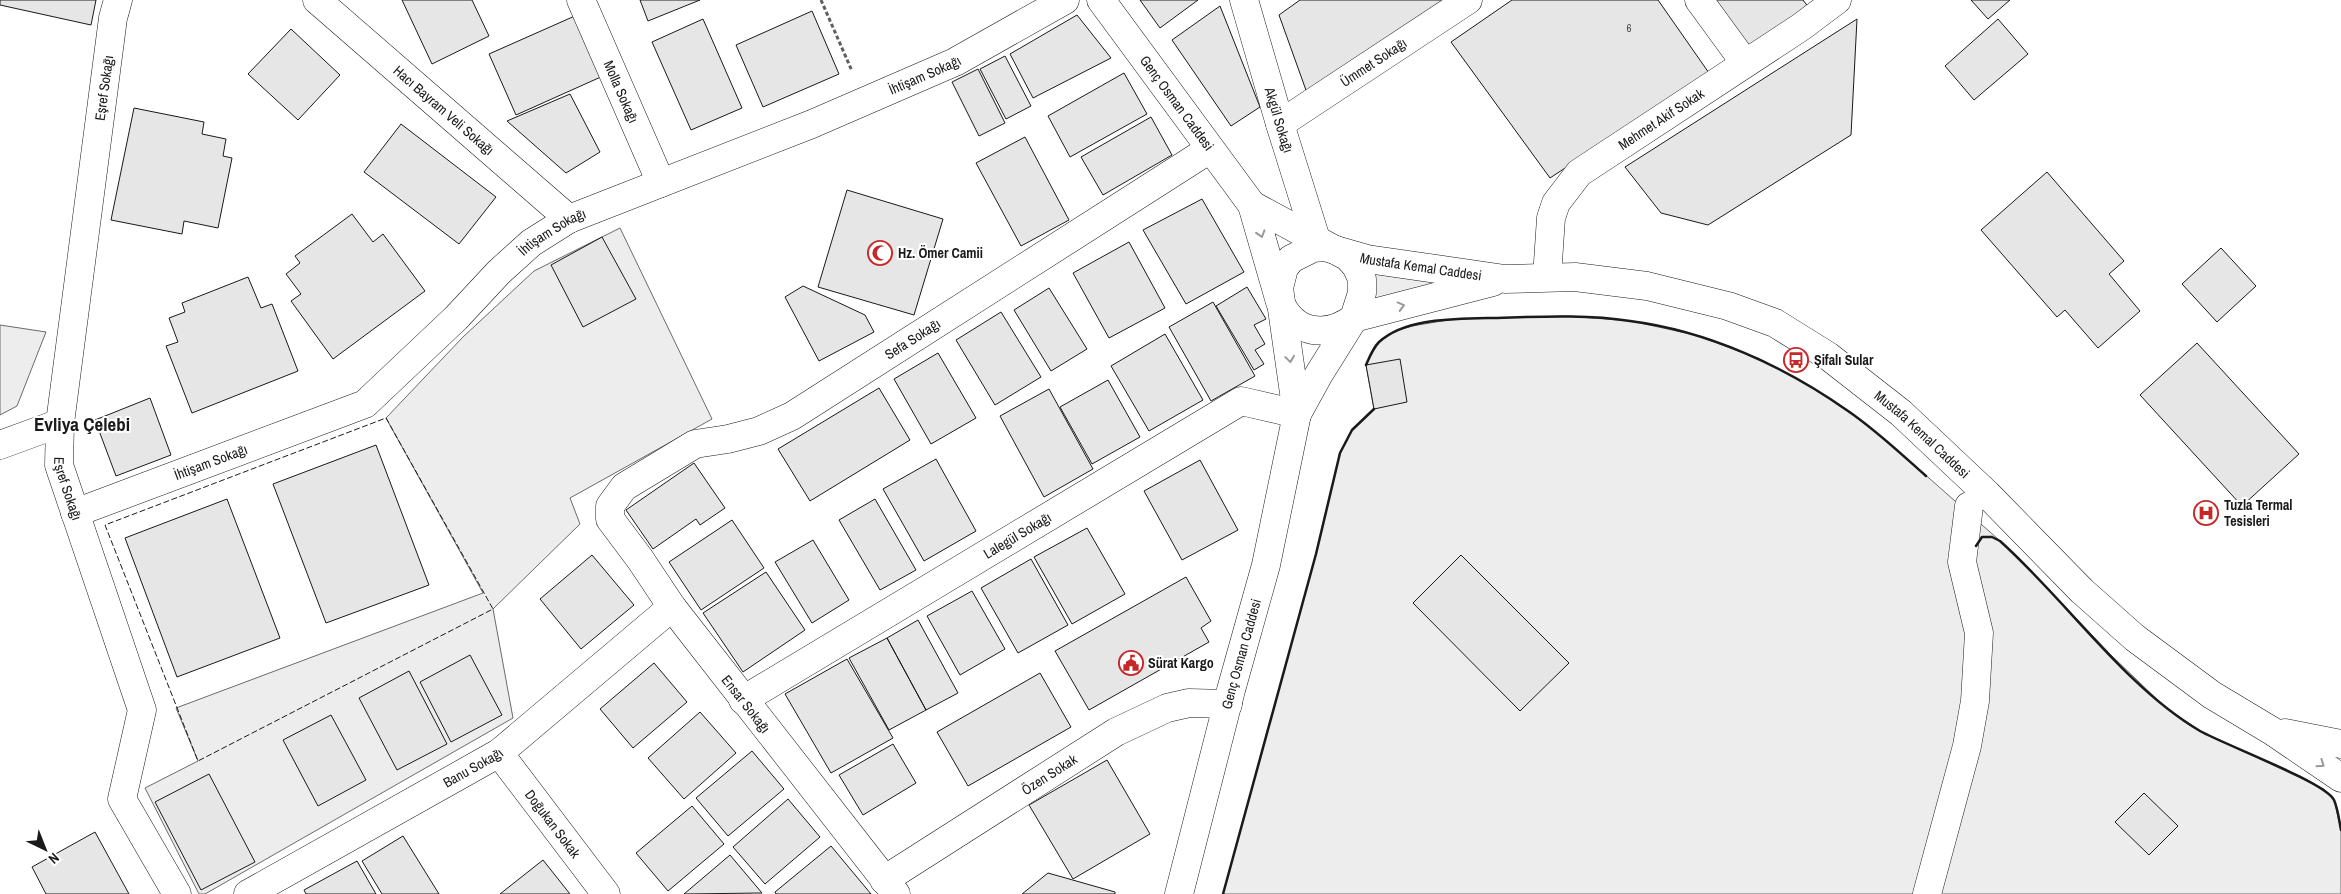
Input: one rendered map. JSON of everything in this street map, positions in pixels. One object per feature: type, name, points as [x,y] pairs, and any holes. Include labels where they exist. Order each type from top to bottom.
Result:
[{"type":"street","name":"Eşref Sokağı","points":[[118,0],[112,28],[60,423],[59,465],[142,710],[122,799],[177,894]]},
{"type":"street","name":"Hacı Bayram Veli Sokağı","points":[[318,0],[569,219]]},
{"type":"street","name":"Molla Sokağı","points":[[581,0],[661,183]]},
{"type":"street","name":"İhtişam Sokağı","points":[[75,513],[365,404],[456,318],[499,272],[531,243],[569,219],[865,102],[955,62],[1065,0]]},
{"type":"street","name":"Genç Osman Caddesi","points":[[1101,0],[1252,205],[1280,302],[1297,414]]},
{"type":"street","name":"Akgül Sokağı","points":[[1244,0],[1280,124],[1326,245]]},
{"type":"street","name":"Ümmet Sokağı","points":[[1280,124],[1468,0]]},
{"type":"street","points":[[1699,0],[1745,63]]},
{"type":"street","name":"Mehmet Akif Sokak","points":[[1547,277],[1551,218],[1556,203],[1575,178],[1837,0]]},
{"type":"street","name":"Sefa Sokağı","points":[[610,506],[624,487],[695,444],[728,439],[759,431],[792,416],[1210,149]]},
{"type":"street","name":"Genç Osman Caddesi","points":[[1180,894],[1228,704],[1266,565],[1297,414],[1319,374],[1354,318],[1362,293],[1362,279],[1356,266],[1348,257],[1252,205]]},
{"type":"street","name":"Genç Osman Caddesi","points":[[1326,245],[1313,248],[1291,259],[1284,268],[1280,279],[1280,302],[1285,313],[1293,321],[1304,328],[1317,331],[1341,328],[1354,318]]},
{"type":"street","name":"Mustafa Kemal Caddesi","points":[[1326,245],[1367,259],[1505,279],[1575,277],[1647,286],[1728,306],[1775,323],[1811,344],[1856,376],[1954,462],[2082,591],[2134,638],[2212,695],[2272,731],[2341,778]]},
{"type":"street","name":"Mustafa Kemal Caddesi","points":[[1354,318],[1505,279]]},
{"type":"street","name":"Lalegül Sokağı","points":[[743,700],[1241,400],[1297,414]]},
{"type":"street","points":[[0,444],[60,423]]},
{"type":"street","name":"Ensar Sokağı","points":[[610,506],[610,519],[672,607],[890,887]]},
{"type":"street","points":[[1927,894],[1967,746],[1975,701],[1979,633],[1962,562],[1969,506]]},
{"type":"street","name":"Banu Sokağı","points":[[248,894],[499,754],[672,607]]},
{"type":"street","name":"Özen Sokak","points":[[890,887],[1116,732],[1167,708],[1189,703],[1228,704]]},
{"type":"street","name":"Mustafa Kemal Caddesi","points":[[2272,731],[2341,744]]},
{"type":"street","name":"Doğukan Sokak","points":[[499,754],[606,894]]},
{"type":"path","points":[[820,0],[865,102]]},
{"type":"shaded area","points":[[620,228],[712,419],[570,498],[580,524],[493,609],[513,718],[205,894],[199,894],[145,788],[198,761],[176,708],[483,593],[386,418],[463,337],[534,271]]},
{"type":"shaded area","points":[[1367,273],[1457,279],[1369,304]]},
{"type":"shaded area","points":[[1567,316],[1631,321],[1695,335],[1758,358],[1805,383],[1849,411],[1886,440],[2016,555],[2111,655],[2166,708],[2202,732],[2324,789],[2334,799],[2341,830],[2341,894],[1223,894],[1316,554],[1340,453],[1352,430],[1374,409],[1366,365],[1377,344],[1393,332],[1412,326],[1454,319]]},
{"type":"shaded area","points":[[0,325],[46,332],[17,406],[0,415]]},
{"type":"building","points":[[0,0],[96,0],[91,25],[0,5]]},
{"type":"building","points":[[402,0],[472,0],[489,36],[432,64]]},
{"type":"building","points":[[640,0],[700,0],[648,21]]},
{"type":"building","points":[[1140,0],[1198,0],[1160,28]]},
{"type":"building","points":[[1300,0],[1448,0],[1307,93],[1279,15]]},
{"type":"building","points":[[1512,0],[1658,0],[1709,73],[1550,178],[1451,42]]},
{"type":"building","points":[[1710,0],[1803,0],[1809,8],[1745,48]]},
{"type":"building","points":[[1971,0],[2010,0],[1988,19]]},
{"type":"building","points":[[1220,6],[1260,107],[1231,126],[1172,40]]},
{"type":"building","points":[[812,11],[839,74],[763,107],[736,45]]},
{"type":"building","points":[[577,15],[603,76],[516,115],[489,54]]},
{"type":"building","points":[[1077,15],[1111,58],[1033,98],[1010,54]]},
{"type":"building","points":[[703,19],[742,108],[691,130],[652,42]]},
{"type":"building","points":[[1857,19],[1851,135],[1708,225],[1661,213],[1625,167]]},
{"type":"building","points":[[1998,19],[2028,54],[1974,100],[1945,66]]},
{"type":"building","points":[[291,29],[340,75],[298,120],[248,74]]},
{"type":"building","points":[[1005,56],[1031,106],[1006,119],[980,69]]},
{"type":"building","points":[[978,69],[1005,123],[979,136],[952,82]]},
{"type":"building","points":[[1124,73],[1147,114],[1070,157],[1048,116]]},
{"type":"building","points":[[570,94],[600,152],[566,173],[507,121]]},
{"type":"building","points":[[134,108],[204,122],[202,134],[226,139],[223,156],[232,158],[218,228],[184,221],[182,234],[111,220]]},
{"type":"building","points":[[1151,117],[1172,155],[1103,195],[1081,157]]},
{"type":"building","points":[[401,124],[496,197],[459,244],[364,172]]},
{"type":"building","points":[[1025,137],[1069,220],[1021,246],[976,163]]},
{"type":"building","points":[[2047,172],[2124,261],[2109,274],[2140,311],[2098,348],[2065,310],[2057,317],[1981,230]]},
{"type":"building","name":"Hz. Ömer Camii","points":[[847,190],[943,219],[914,315],[818,287]]},
{"type":"building","points":[[1202,199],[1244,272],[1186,304],[1143,230]]},
{"type":"building","points":[[352,214],[373,242],[383,234],[425,291],[333,359],[291,301],[301,294],[286,274],[300,263],[295,256]]},
{"type":"building","points":[[602,237],[636,299],[583,327],[551,265]]},
{"type":"building","points":[[1129,242],[1165,308],[1109,338],[1073,273]]},
{"type":"building","points":[[2221,248],[2256,286],[2217,322],[2182,284]]},
{"type":"building","points":[[248,277],[261,308],[272,304],[298,371],[192,413],[166,346],[178,342],[169,318],[185,312],[182,303]]},
{"type":"building","points":[[803,286],[865,315],[874,332],[819,361],[785,297]]},
{"type":"building","points":[[1247,287],[1266,319],[1254,325],[1265,344],[1255,350],[1264,364],[1254,370],[1216,306]]},
{"type":"building","points":[[1049,288],[1087,349],[1051,371],[1014,310]]},
{"type":"building","points":[[1213,302],[1255,376],[1211,401],[1169,327]]},
{"type":"building","points":[[1001,312],[1041,377],[995,405],[956,340]]},
{"type":"building","points":[[1165,334],[1203,400],[1149,431],[1111,366]]},
{"type":"building","points":[[2197,343],[2299,454],[2242,506],[2140,395]]},
{"type":"building","points":[[938,353],[976,418],[931,444],[894,379]]},
{"type":"building","points":[[1400,359],[1407,402],[1374,409],[1366,365]]},
{"type":"building","points":[[1108,380],[1140,437],[1092,464],[1060,407]]},
{"type":"building","points":[[879,388],[910,440],[810,501],[778,449]]},
{"type":"building","points":[[1049,389],[1093,469],[1044,497],[1000,416]]},
{"type":"building","points":[[150,398],[171,455],[116,476],[95,420]]},
{"type":"building","points":[[376,445],[429,585],[326,623],[273,484]]},
{"type":"building","points":[[936,459],[976,531],[924,561],[883,489]]},
{"type":"building","points":[[1200,460],[1238,530],[1182,560],[1144,491]]},
{"type":"building","points":[[694,463],[725,508],[700,525],[696,519],[653,549],[626,510]]},
{"type":"building","points":[[227,499],[280,638],[177,677],[125,538]]},
{"type":"building","points":[[875,499],[916,570],[880,590],[839,520]]},
{"type":"building","points":[[732,520],[764,568],[701,610],[669,562]]},
{"type":"building","points":[[1087,528],[1125,594],[1072,624],[1034,557]]},
{"type":"building","points":[[813,540],[849,600],[812,623],[775,562]]},
{"type":"building","points":[[592,555],[634,605],[581,649],[540,599]]},
{"type":"building","points":[[1461,555],[1569,663],[1520,711],[1413,603]]},
{"type":"building","points":[[1031,559],[1068,625],[1018,653],[981,588]]},
{"type":"building","points":[[766,572],[805,630],[743,672],[703,613]]},
{"type":"building","points":[[1186,577],[1211,621],[1201,628],[1209,642],[1089,710],[1055,651]]},
{"type":"building","points":[[972,591],[1005,649],[960,675],[927,616]]},
{"type":"building","points":[[918,620],[958,693],[926,710],[887,638]]},
{"type":"building","points":[[887,638],[926,710],[889,730],[849,658]]},
{"type":"building","points":[[470,655],[502,715],[451,742],[420,682]]},
{"type":"building","points":[[847,659],[893,738],[831,773],[785,694]]},
{"type":"building","points":[[654,663],[687,702],[633,748],[600,709]]},
{"type":"building","points":[[409,671],[447,744],[397,770],[359,698]]},
{"type":"building","points":[[1040,673],[1071,727],[968,786],[937,732]]},
{"type":"building","points":[[700,712],[736,753],[684,799],[648,758]]},
{"type":"building","points":[[331,715],[366,780],[318,806],[283,740]]},
{"type":"building","points":[[893,744],[916,783],[863,815],[839,775]]},
{"type":"building","points":[[752,751],[784,789],[728,836],[696,798]]},
{"type":"building","points":[[1107,760],[1150,834],[1073,879],[1029,805]]},
{"type":"building","points":[[209,774],[255,862],[201,890],[155,802]]},
{"type":"building","points":[[2144,793],[2178,826],[2149,855],[2115,822]]},
{"type":"building","points":[[788,799],[820,837],[765,884],[733,847]]},
{"type":"building","points":[[692,806],[724,844],[668,891],[636,853]]},
{"type":"building","points":[[95,832],[129,894],[46,894],[32,867]]},
{"type":"building","points":[[403,836],[439,894],[382,894],[362,861]]},
{"type":"building","points":[[831,846],[871,894],[776,894],[775,892]]},
{"type":"building","points":[[730,855],[762,893],[684,894]]},
{"type":"building","points":[[543,860],[570,894],[500,894]]},
{"type":"building","points":[[357,861],[376,894],[306,894],[304,890]]},
{"type":"building","points":[[1048,873],[1115,892],[1115,894],[1022,894]]},
{"type":"fence","points":[[386,418],[493,609],[198,761],[105,525],[386,418]]},
{"type":"wall","points":[[1366,365],[1377,344],[1390,334],[1402,328],[1430,321],[1474,318],[1577,317],[1612,319],[1659,326],[1716,342],[1771,365],[1798,379],[1858,418],[1926,476]]},
{"type":"wall","points":[[1223,894],[1316,554],[1340,453],[1352,430],[1374,409]]},
{"type":"wall","points":[[1976,546],[1982,537],[1992,537],[2000,541],[2049,589],[2121,667],[2173,713],[2200,731],[2294,774],[2327,792],[2334,800],[2341,830]]},
{"type":"place","name":"Hz. Ömer Camii","points":[[880,253]]},
{"type":"place","name":"Şifalı Sular","points":[[1796,360]]},
{"type":"place","name":"Tuzla Termal Tesisleri","points":[[2206,513]]},
{"type":"place","name":"Sürat Kargo","points":[[1131,663]]},
{"type":"district","name":"Evliya Çelebi","points":[[82,424]]}]
